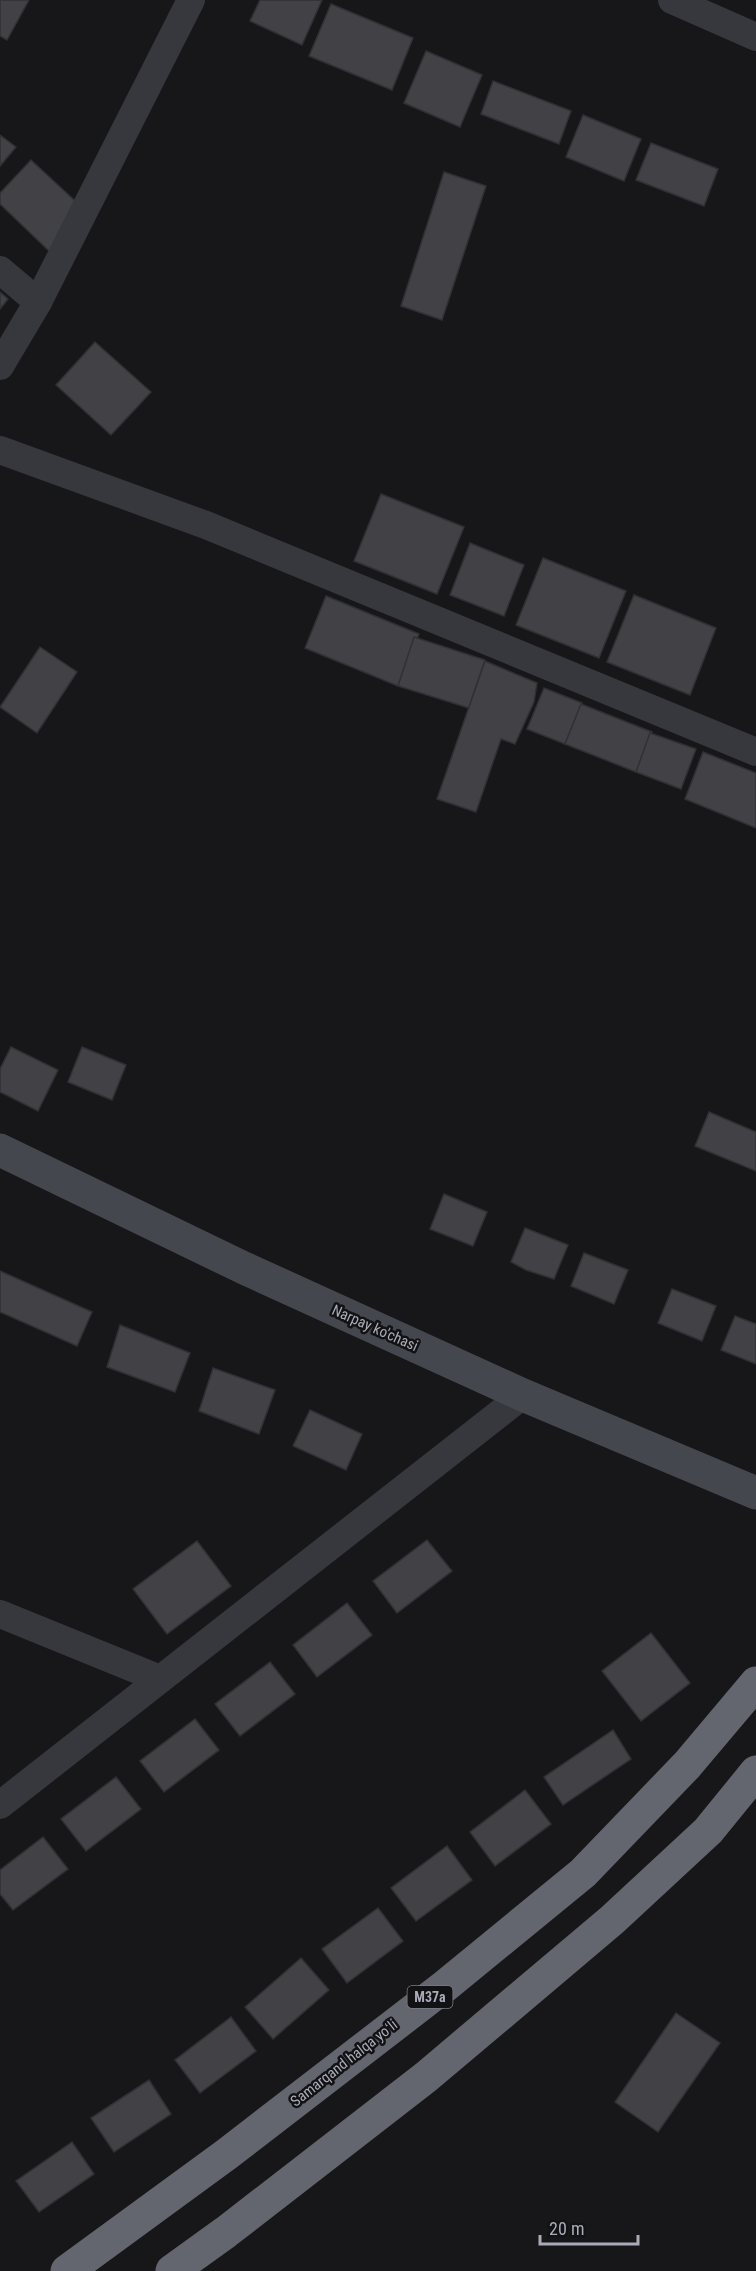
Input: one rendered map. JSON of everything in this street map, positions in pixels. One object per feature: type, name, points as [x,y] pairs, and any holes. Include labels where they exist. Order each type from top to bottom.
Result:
[{"type":"highway","name":"Samarqand halqa yoʻli","points":[[67,2271],[227,2154],[444,1986],[583,1873],[687,1765],[756,1683]]},
{"type":"highway","points":[[172,2271],[426,2077],[612,1920],[708,1831],[756,1772]]},
{"type":"street","points":[[0,366],[38,302],[191,0]]},
{"type":"street","points":[[672,0],[756,37]]},
{"type":"street","points":[[0,270],[38,302]]},
{"type":"street","points":[[0,450],[206,525],[756,752]]},
{"type":"street","name":"Narpay ko'chasi","points":[[0,1150],[244,1268],[523,1395],[756,1493]]},
{"type":"street","points":[[0,1805],[523,1395]]},
{"type":"street","points":[[0,1614],[160,1679]]},
{"type":"building","points":[[0,0],[29,0],[7,40],[0,36]]},
{"type":"building","points":[[260,0],[322,0],[302,45],[250,21]]},
{"type":"building","points":[[331,4],[413,38],[392,90],[309,56]]},
{"type":"building","points":[[426,51],[482,75],[460,127],[404,103]]},
{"type":"building","points":[[493,81],[571,111],[559,144],[481,114]]},
{"type":"building","points":[[583,115],[641,139],[624,181],[566,157]]},
{"type":"building","points":[[0,135],[16,147],[0,166]]},
{"type":"building","points":[[651,143],[718,169],[704,206],[636,180]]},
{"type":"building","points":[[31,160],[86,211],[49,251],[0,204],[0,193]]},
{"type":"building","points":[[444,172],[486,186],[442,320],[401,306]]},
{"type":"building","points":[[0,292],[8,299],[0,309]]},
{"type":"building","points":[[95,342],[151,392],[111,435],[56,385]]},
{"type":"building","points":[[381,494],[464,527],[437,594],[354,561]]},
{"type":"building","points":[[470,543],[524,565],[504,616],[450,595]]},
{"type":"building","points":[[543,558],[626,591],[599,658],[516,625]]},
{"type":"building","points":[[634,595],[716,628],[690,695],[607,662]]},
{"type":"building","points":[[326,596],[419,634],[398,686],[305,648]]},
{"type":"building","points":[[414,637],[485,660],[469,708],[398,686]]},
{"type":"building","points":[[40,647],[77,672],[37,733],[0,707]]},
{"type":"building","points":[[485,661],[537,683],[534,702],[515,744],[501,739],[476,812],[437,799]]},
{"type":"building","points":[[544,688],[582,703],[565,744],[527,729]]},
{"type":"building","points":[[581,704],[652,732],[636,772],[565,744]]},
{"type":"building","points":[[650,733],[696,749],[681,789],[636,772]]},
{"type":"building","points":[[703,752],[756,773],[756,828],[685,799]]},
{"type":"building","points":[[11,1047],[58,1070],[38,1111],[0,1092],[0,1069]]},
{"type":"building","points":[[82,1047],[126,1065],[112,1100],[68,1082]]},
{"type":"building","points":[[709,1112],[756,1132],[756,1171],[695,1146]]},
{"type":"building","points":[[444,1194],[487,1212],[473,1246],[430,1229]]},
{"type":"building","points":[[525,1228],[568,1245],[554,1279],[526,1270],[511,1262]]},
{"type":"building","points":[[584,1253],[628,1270],[614,1304],[571,1286]]},
{"type":"building","points":[[0,1271],[92,1312],[77,1346],[0,1312]]},
{"type":"building","points":[[672,1289],[716,1306],[702,1341],[658,1323]]},
{"type":"building","points":[[735,1316],[756,1324],[756,1364],[721,1350]]},
{"type":"building","points":[[120,1325],[190,1353],[175,1392],[107,1367]]},
{"type":"building","points":[[213,1368],[275,1390],[259,1434],[199,1411]]},
{"type":"building","points":[[310,1410],[362,1434],[346,1470],[293,1446]]},
{"type":"building","points":[[427,1540],[452,1571],[397,1613],[373,1581]]},
{"type":"building","points":[[197,1541],[231,1586],[167,1634],[133,1589]]},
{"type":"building","points":[[347,1603],[372,1635],[317,1677],[293,1645]]},
{"type":"building","points":[[651,1633],[690,1683],[641,1721],[602,1671]]},
{"type":"building","points":[[270,1662],[295,1694],[240,1736],[215,1704]]},
{"type":"building","points":[[195,1719],[219,1750],[164,1792],[140,1761]]},
{"type":"building","points":[[613,1730],[631,1759],[563,1805],[544,1777]]},
{"type":"building","points":[[116,1777],[141,1809],[86,1851],[61,1819]]},
{"type":"building","points":[[525,1790],[551,1824],[495,1866],[470,1832]]},
{"type":"building","points":[[43,1837],[68,1869],[13,1910],[0,1894],[0,1870]]},
{"type":"building","points":[[447,1846],[472,1880],[416,1921],[391,1888]]},
{"type":"building","points":[[378,1908],[403,1941],[347,1983],[322,1949]]},
{"type":"building","points":[[301,1958],[329,1990],[273,2039],[245,2007]]},
{"type":"building","points":[[676,2013],[720,2043],[658,2132],[615,2102]]},
{"type":"building","points":[[231,2017],[256,2051],[200,2093],[175,2060]]},
{"type":"building","points":[[149,2080],[171,2114],[114,2152],[91,2118]]},
{"type":"building","points":[[72,2142],[94,2174],[39,2212],[16,2181]]}]
